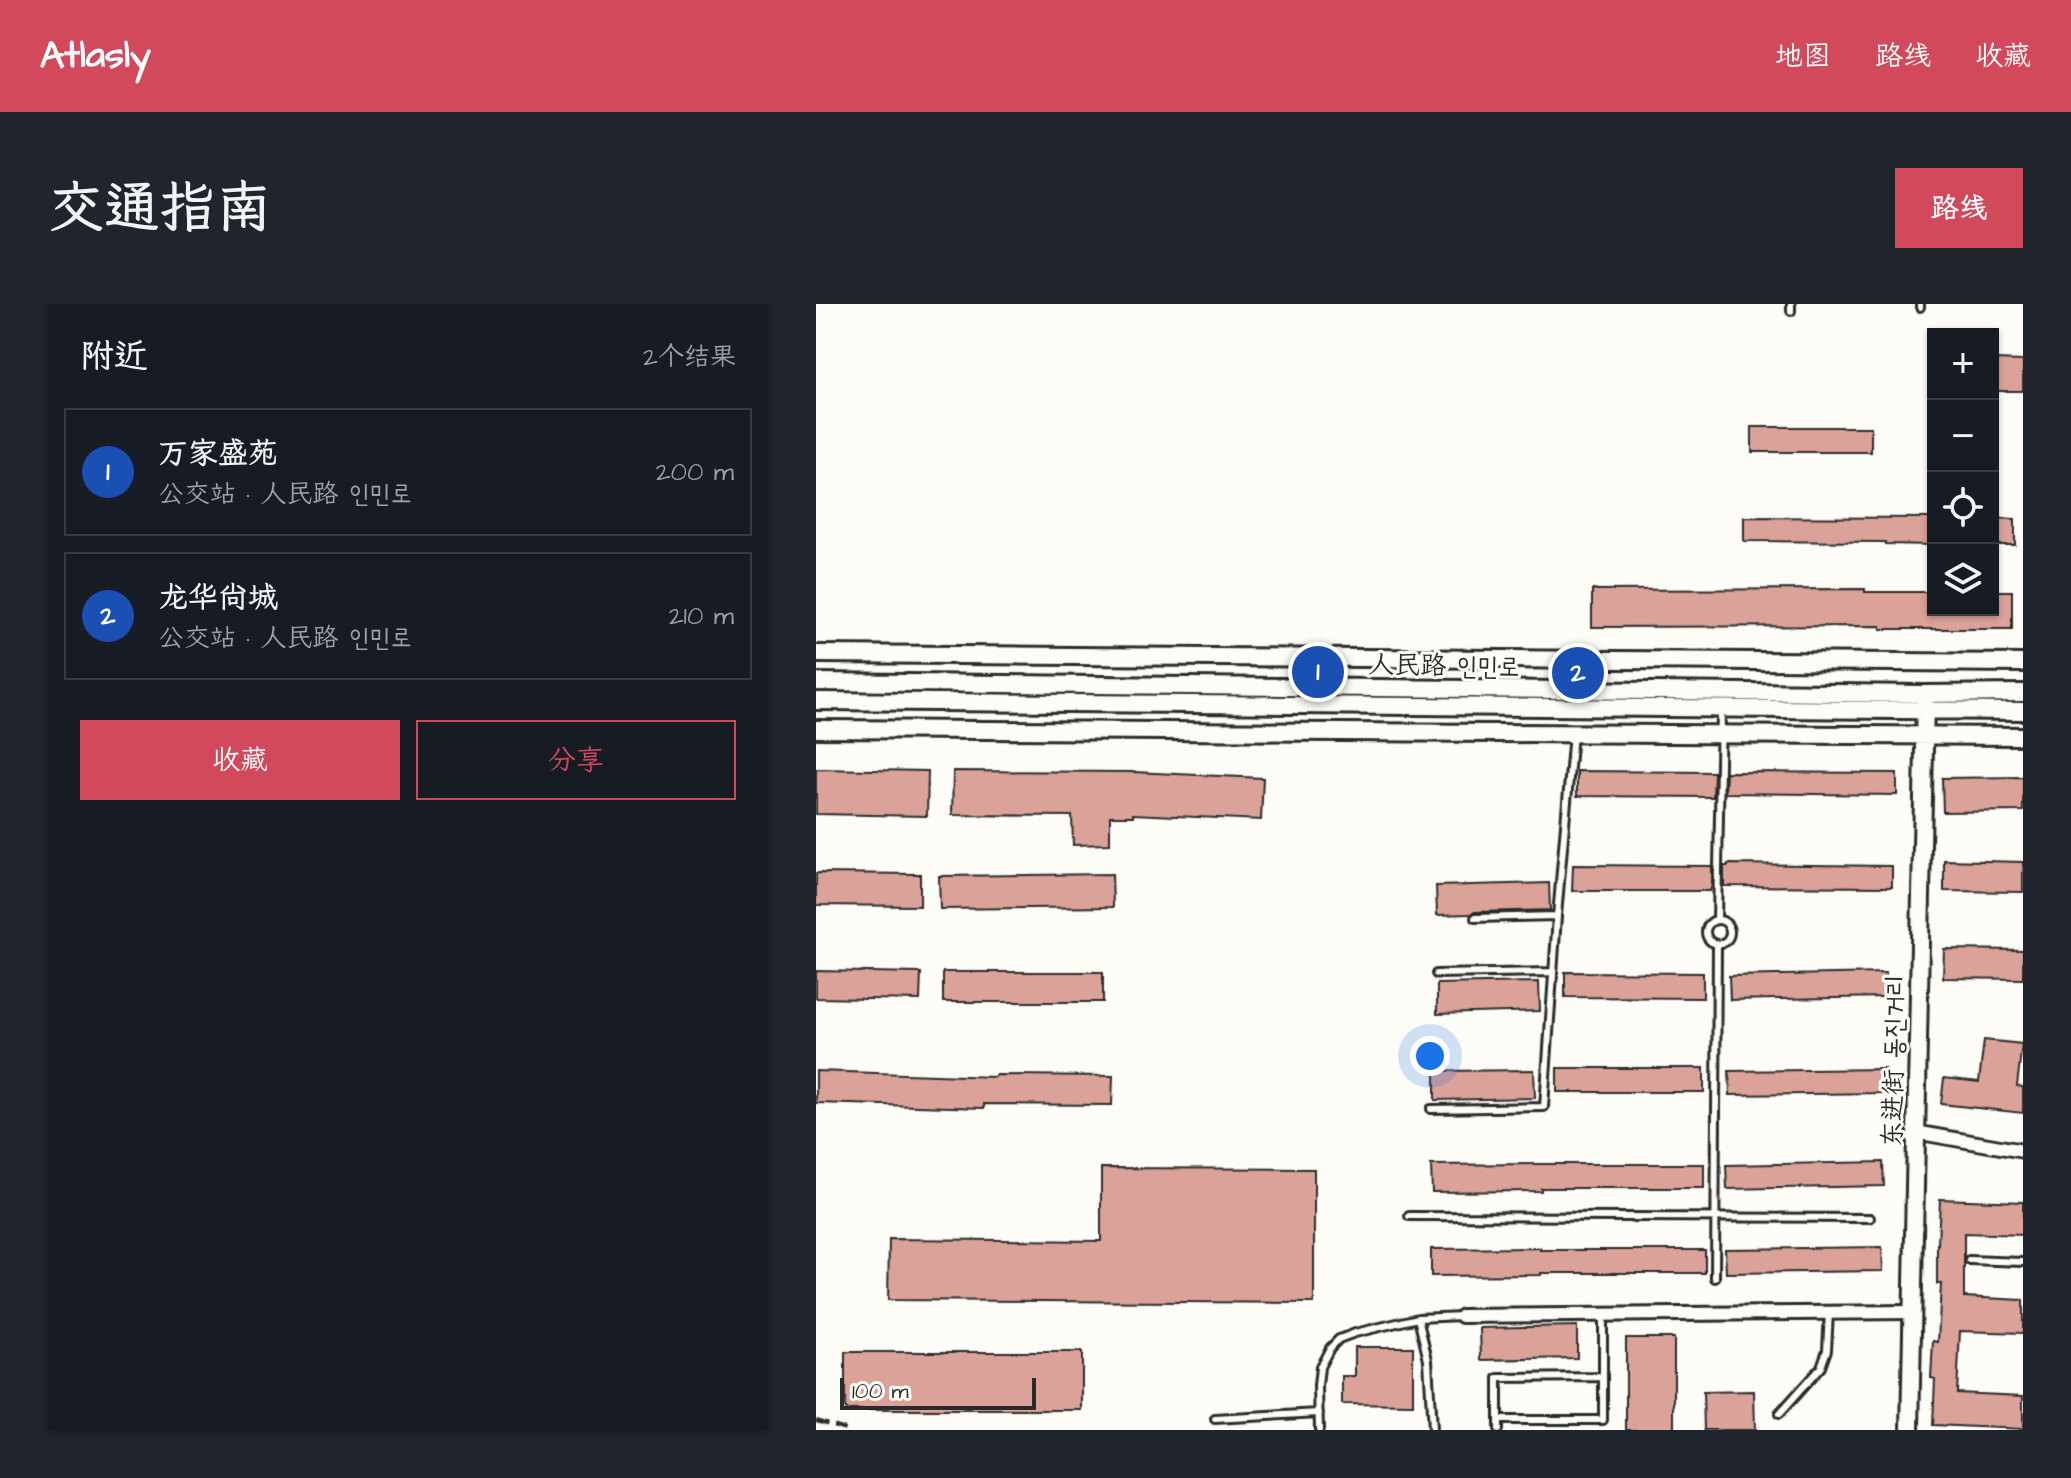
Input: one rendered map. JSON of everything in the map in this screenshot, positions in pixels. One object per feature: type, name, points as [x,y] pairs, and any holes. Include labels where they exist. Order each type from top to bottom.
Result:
[{"type":"street","points":[[816,654],[2023,663]]},
{"type":"street","name":"人民路 인민로","points":[[816,682],[1925,702],[2023,711]]},
{"type":"street","name":"人民路 인민로","points":[[816,701],[1721,708],[1925,702],[2023,693]]},
{"type":"street","name":"东进街 동진거리","points":[[1910,1430],[1925,702]]},
{"type":"street","points":[[816,729],[2023,736]]},
{"type":"street","points":[[1915,1132],[2023,1151]]},
{"type":"street","points":[[1462,1316],[1912,1312]]},
{"type":"lane","points":[[1717,920],[1721,708]]},
{"type":"lane","points":[[1431,1109],[1544,1107],[1573,733]]},
{"type":"lane","points":[[1475,918],[1557,916]]},
{"type":"lane","points":[[1717,920],[1728,924],[1731,932],[1725,942],[1717,944],[1710,941],[1706,930],[1709,923],[1717,920]]},
{"type":"lane","points":[[1715,1278],[1717,944]]},
{"type":"lane","points":[[1436,974],[1553,972]]},
{"type":"lane","points":[[1409,1216],[1870,1218]]},
{"type":"lane","points":[[1969,1260],[2023,1262]]},
{"type":"lane","points":[[1779,1414],[1821,1367],[1827,1350],[1829,1312]]},
{"type":"lane","points":[[1498,1420],[1603,1420],[1603,1315]]},
{"type":"lane","points":[[1319,1430],[1320,1367],[1339,1339],[1418,1318],[1462,1316]]},
{"type":"lane","points":[[1418,1318],[1428,1360],[1432,1430]]},
{"type":"lane","points":[[1498,1430],[1498,1378],[1603,1377]]},
{"type":"lane","points":[[1215,1419],[1319,1413]]},
{"type":"building","points":[[1999,360],[2023,361],[2023,391],[1999,391]]},
{"type":"building","points":[[1752,427],[1871,427],[1871,452],[1752,452]]},
{"type":"building","points":[[1744,517],[1927,518],[1927,545],[1744,541]]},
{"type":"building","points":[[1999,518],[2015,519],[2015,545],[1999,545]]},
{"type":"building","points":[[1865,589],[1865,592],[1927,592],[1927,616],[1999,616],[1999,591],[2012,591],[2012,629],[1592,627],[1592,590]]},
{"type":"building","points":[[816,769],[928,771],[927,816],[816,814]]},
{"type":"building","points":[[953,771],[1133,772],[1263,778],[1261,820],[1133,814],[1110,816],[1110,844],[1073,845],[1072,816],[952,815]]},
{"type":"building","points":[[1577,771],[1714,772],[1713,797],[1577,796]]},
{"type":"building","points":[[1726,772],[1897,773],[1897,795],[1725,793]]},
{"type":"building","points":[[2023,777],[2023,811],[1943,812],[1942,778]]},
{"type":"building","points":[[1944,860],[2023,862],[2023,892],[1944,891]]},
{"type":"building","points":[[1573,865],[1712,866],[1712,885],[1710,891],[1572,891]]},
{"type":"building","points":[[1724,866],[1892,866],[1892,887],[1724,886]]},
{"type":"building","points":[[816,873],[920,874],[920,906],[816,905]]},
{"type":"building","points":[[1112,874],[1113,907],[940,909],[939,876]]},
{"type":"building","points":[[1549,883],[1550,910],[1437,915],[1436,886]]},
{"type":"building","points":[[1944,949],[2023,950],[2023,979],[1943,978]]},
{"type":"building","points":[[816,971],[921,973],[920,1000],[816,998]]},
{"type":"building","points":[[943,972],[1103,972],[1103,1002],[943,1002]]},
{"type":"building","points":[[1565,972],[1703,973],[1703,998],[1565,997]]},
{"type":"building","points":[[1886,973],[1886,997],[1730,1000],[1729,976]]},
{"type":"building","points":[[1539,982],[1540,1011],[1437,1014],[1437,984]]},
{"type":"building","points":[[1984,1040],[2022,1044],[2017,1086],[2023,1087],[2023,1113],[1941,1104],[1944,1078],[1979,1082]]},
{"type":"building","points":[[1557,1068],[1704,1068],[1704,1092],[1557,1092]]},
{"type":"building","points":[[1886,1069],[1887,1093],[1730,1095],[1729,1071]]},
{"type":"building","points":[[1534,1070],[1535,1098],[1435,1100],[1435,1071]]},
{"type":"building","points":[[816,1071],[995,1077],[1113,1076],[1112,1105],[984,1104],[984,1108],[816,1103]]},
{"type":"building","points":[[1883,1162],[1884,1186],[1727,1189],[1726,1165]]},
{"type":"building","points":[[1704,1164],[1704,1188],[1432,1192],[1431,1165]]},
{"type":"building","points":[[1101,1168],[1314,1169],[1314,1303],[888,1300],[889,1239],[1101,1241]]},
{"type":"building","points":[[1940,1199],[2023,1202],[2023,1235],[1964,1233],[1964,1297],[2023,1300],[2023,1333],[1960,1331],[1957,1393],[2023,1396],[2023,1429],[1933,1425],[1933,1341],[1938,1342],[1941,1284],[1937,1284]]},
{"type":"building","points":[[1882,1247],[1883,1271],[1726,1273],[1725,1249]]},
{"type":"building","points":[[1431,1249],[1705,1250],[1705,1273],[1431,1276]]},
{"type":"building","points":[[1577,1326],[1577,1358],[1481,1360],[1480,1328]]},
{"type":"building","points":[[1626,1338],[1674,1338],[1674,1430],[1626,1430]]},
{"type":"building","points":[[1355,1347],[1413,1347],[1413,1405],[1342,1404],[1342,1376],[1355,1376]]},
{"type":"building","points":[[845,1352],[1082,1352],[1082,1410],[845,1410]]},
{"type":"building","points":[[1754,1391],[1755,1430],[1704,1430],[1703,1392]]},
{"type":"railway","points":[[816,1420],[848,1430]]},
{"type":"place","name":"万家盛苑","points":[[1318,672]]},
{"type":"place","name":"龙华尚城","points":[[1578,673]]}]
